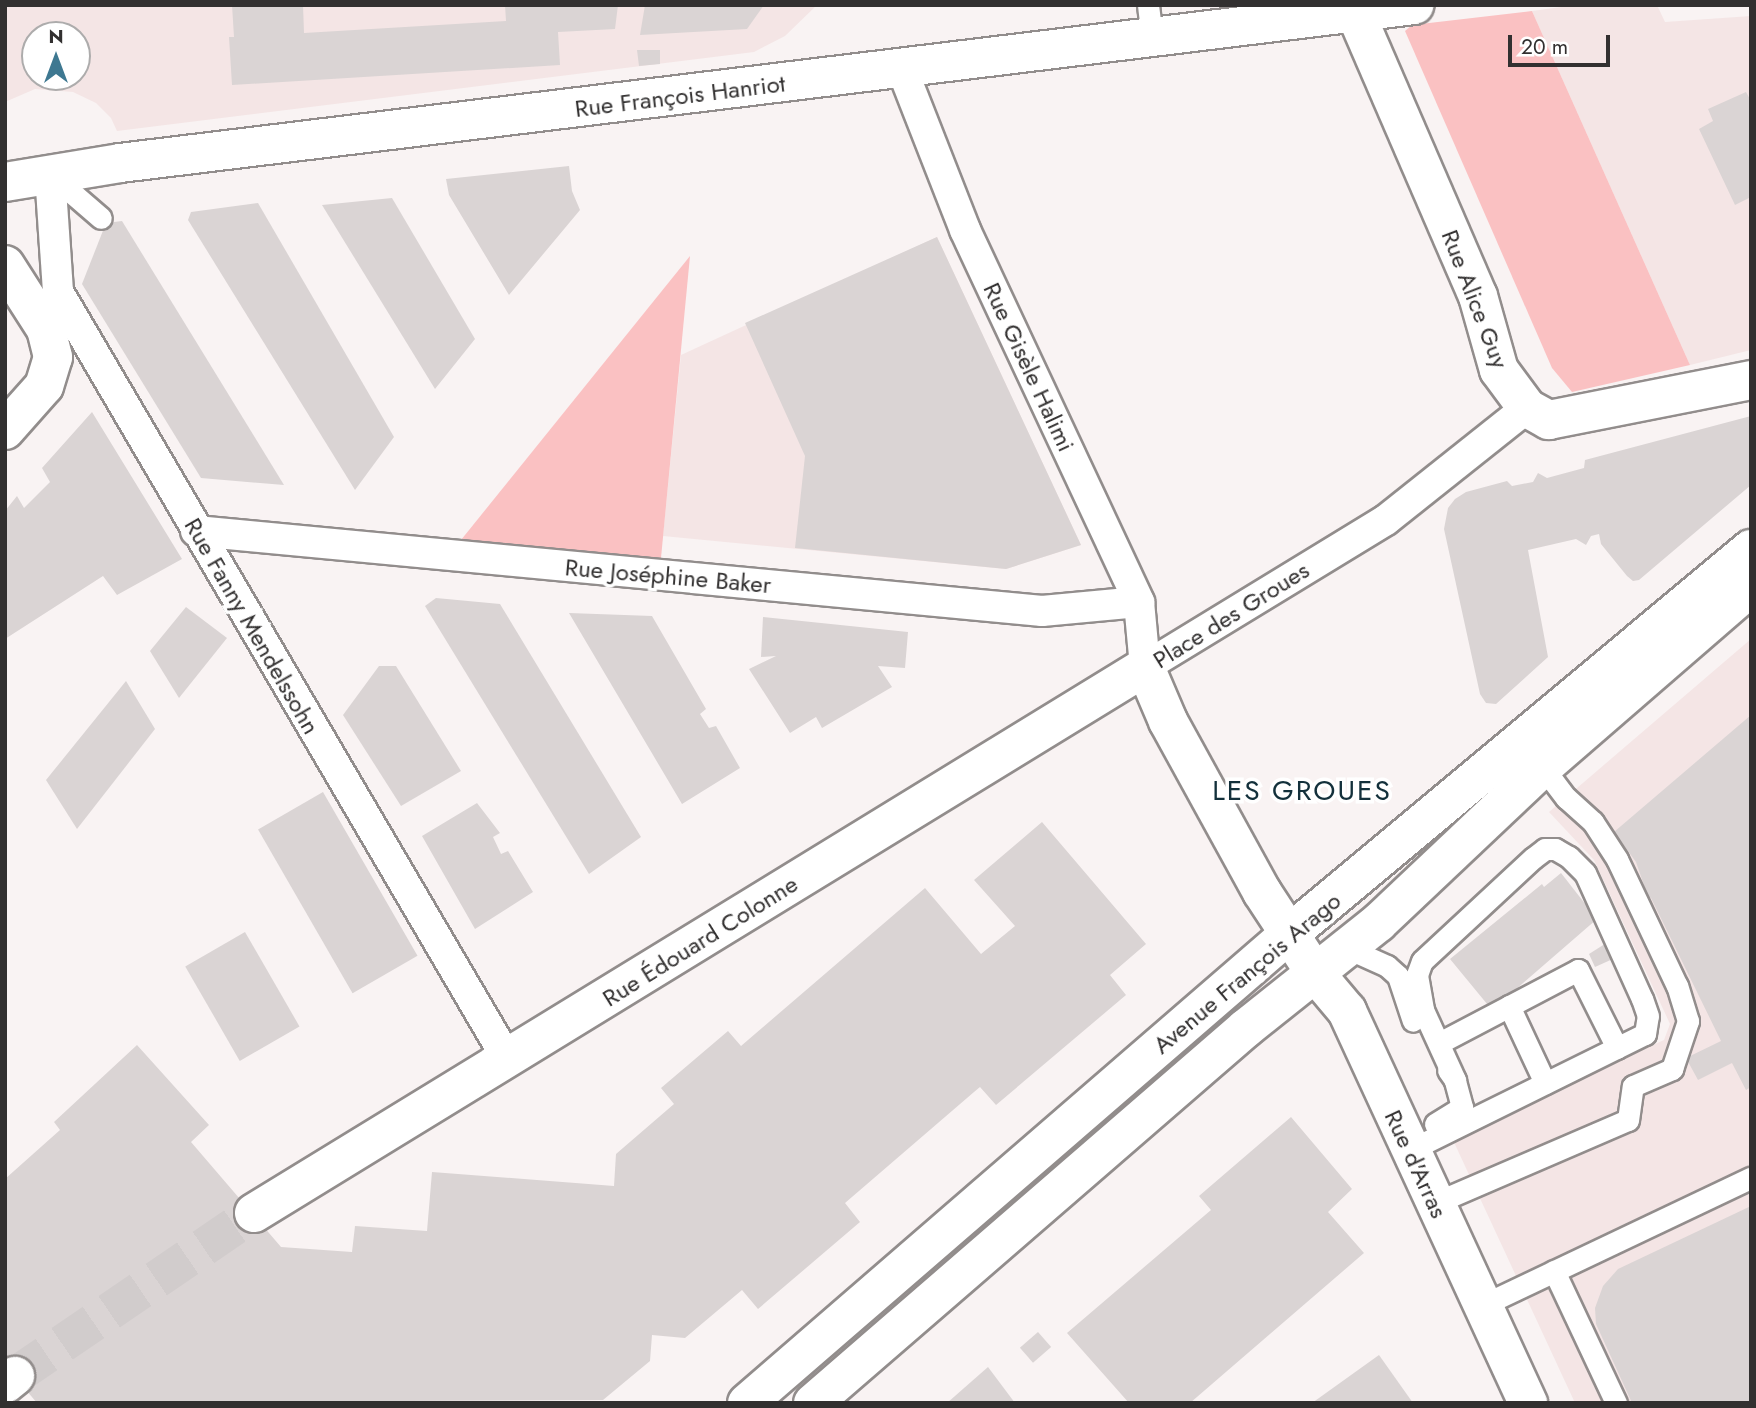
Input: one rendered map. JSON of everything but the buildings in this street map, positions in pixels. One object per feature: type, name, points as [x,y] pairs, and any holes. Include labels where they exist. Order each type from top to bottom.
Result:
[{"type":"street","name":"Rue François Hanriot","points":[[5,182],[134,162],[902,69],[1150,22],[1356,12],[1414,5]]},
{"type":"street","name":"Rue Alice Guy","points":[[1356,12],[1478,296],[1499,370],[1527,408]]},
{"type":"street","name":"Rue Gisèle Halimi","points":[[902,69],[965,230],[1139,602],[1145,667]]},
{"type":"street","name":"Rue Fanny Mendelssohn","points":[[50,174],[58,292],[508,1060]]},
{"type":"street","points":[[5,265],[46,329],[53,357],[44,386],[5,430]]},
{"type":"street","points":[[1527,408],[1549,420],[1751,380]]},
{"type":"street","name":"Place des Groues","points":[[1288,935],[1168,721],[1145,667],[1387,520],[1527,408]]},
{"type":"street","name":"Rue Joséphine Baker","points":[[196,531],[1042,611],[1139,602]]},
{"type":"street","name":"Avenue François Arago","points":[[748,1403],[1288,935],[1751,549]]},
{"type":"street","name":"Avenue François Arago","points":[[813,1403],[1246,1028],[1347,948],[1425,880],[1543,767],[1751,587]]},
{"type":"street","name":"Rue Édouard Colonne","points":[[254,1213],[508,1060],[1145,667]]},
{"type":"street","name":"Rue d'Arras","points":[[1288,935],[1315,974],[1347,1011],[1528,1403]]},
{"type":"lane","points":[[50,174],[101,218]]},
{"type":"lane","points":[[1435,1203],[1628,1120],[1633,1086],[1672,1069],[1688,1021],[1677,986],[1617,859],[1593,822],[1566,798],[1543,767]]},
{"type":"lane","points":[[1545,849],[1555,849],[1569,856],[1585,873],[1648,1016],[1645,1034],[1545,1083],[1407,1144],[1462,1107],[1455,1080],[1423,1010],[1418,975],[1422,961],[1532,858],[1545,849]]},
{"type":"lane","points":[[1347,948],[1387,966],[1398,976],[1417,1030],[1455,1080]]},
{"type":"lane","points":[[1439,1043],[1578,970],[1617,1048]]},
{"type":"lane","points":[[1508,1006],[1545,1083]]},
{"type":"lane","points":[[1483,1305],[1751,1178]]},
{"type":"lane","points":[[1554,1271],[1616,1403]]},
{"type":"shaded area","points":[[5,5],[817,5],[785,36],[754,52],[117,131],[111,118],[96,103],[73,92],[60,91],[91,91],[91,21],[21,21],[21,91],[30,91],[5,102]]},
{"type":"shaded area","points":[[1576,5],[1657,5],[1665,22],[1751,16],[1751,350],[1690,365],[1532,11]]},
{"type":"shaded area","points":[[1532,11],[1690,365],[1572,392],[1552,368],[1405,31],[1412,25]]},
{"type":"shaded area","points":[[937,237],[1081,545],[1006,569],[663,536],[681,355]]},
{"type":"shaded area","points":[[690,256],[661,558],[461,540]]},
{"type":"shaded area","points":[[1751,639],[1751,1403],[1575,1403],[1452,1138],[1664,1040],[1670,1024],[1594,860],[1549,812]]},
{"type":"tunnel","points":[[15,1376],[254,1213]]},
{"type":"district","name":"LES GROUES","points":[[1302,791]]}]
